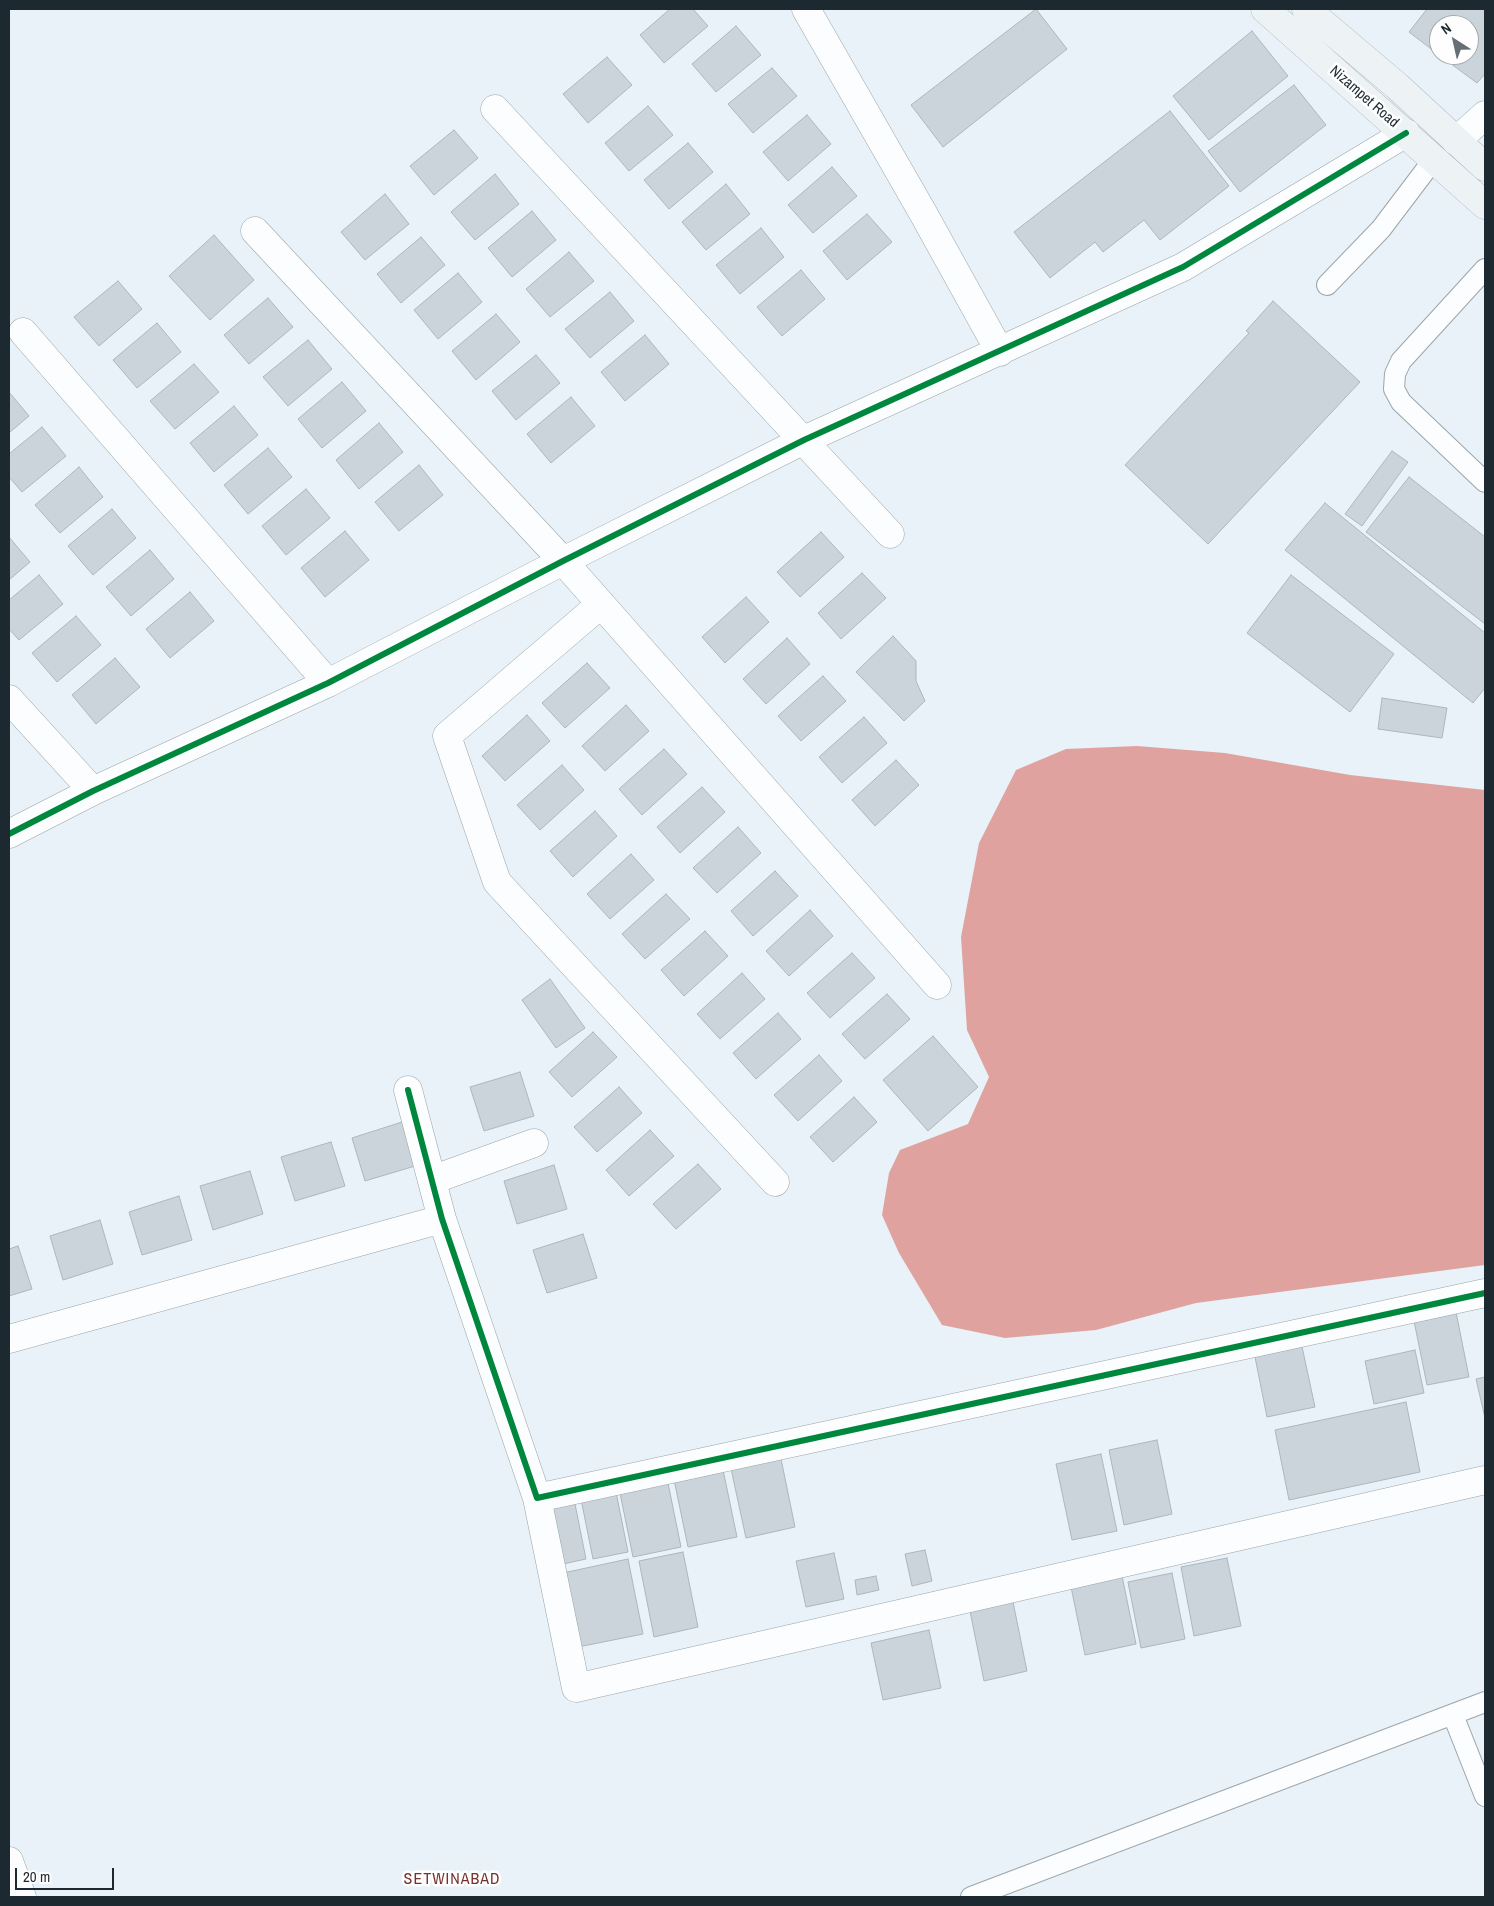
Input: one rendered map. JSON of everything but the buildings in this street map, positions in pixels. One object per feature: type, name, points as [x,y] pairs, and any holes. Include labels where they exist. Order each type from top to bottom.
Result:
[{"type":"main road","name":"Nizampet Road","points":[[1265,9],[1485,205]]},
{"type":"main road","name":"Nizampet Road","points":[[1306,9],[1475,153]]},
{"type":"street","points":[[806,9],[924,213],[1000,352]]},
{"type":"street","points":[[496,108],[890,534]]},
{"type":"street","points":[[1475,153],[1485,115]]},
{"type":"street","points":[[9,834],[93,791],[328,683],[563,561],[804,440],[1000,352],[1183,266],[1406,133]]},
{"type":"street","points":[[254,231],[563,561],[938,985]]},
{"type":"street","points":[[23,332],[328,683]]},
{"type":"street","points":[[601,604],[447,736],[497,882],[775,1182]]},
{"type":"street","points":[[9,699],[93,791]]},
{"type":"street","points":[[408,1090],[442,1219],[537,1498],[576,1688],[1485,1480]]},
{"type":"street","points":[[432,1180],[534,1143]]},
{"type":"street","points":[[9,1339],[442,1219]]},
{"type":"street","points":[[537,1498],[1485,1293]]},
{"type":"street","points":[[9,1861],[22,1897]]},
{"type":"lane","points":[[1327,285],[1380,229],[1434,159]]},
{"type":"lane","points":[[1485,269],[1401,360],[1395,374],[1394,389],[1401,402],[1485,482]]},
{"type":"lane","points":[[971,1897],[1485,1702]]},
{"type":"lane","points":[[1453,1714],[1485,1796]]},
{"type":"shaded area","points":[[1137,746],[1225,753],[1350,775],[1485,790],[1485,1265],[1196,1303],[1096,1330],[1005,1338],[942,1325],[899,1253],[882,1215],[889,1173],[900,1150],[968,1124],[989,1077],[967,1030],[961,937],[979,843],[1016,770],[1066,749]]},
{"type":"cycle path","points":[[9,834],[93,791],[328,683],[563,561],[804,440],[1183,267],[1406,133]]},
{"type":"cycle path","points":[[408,1090],[442,1219],[537,1498],[1485,1293]]},
{"type":"district","name":"SETWINABAD","points":[[452,1880]]}]
